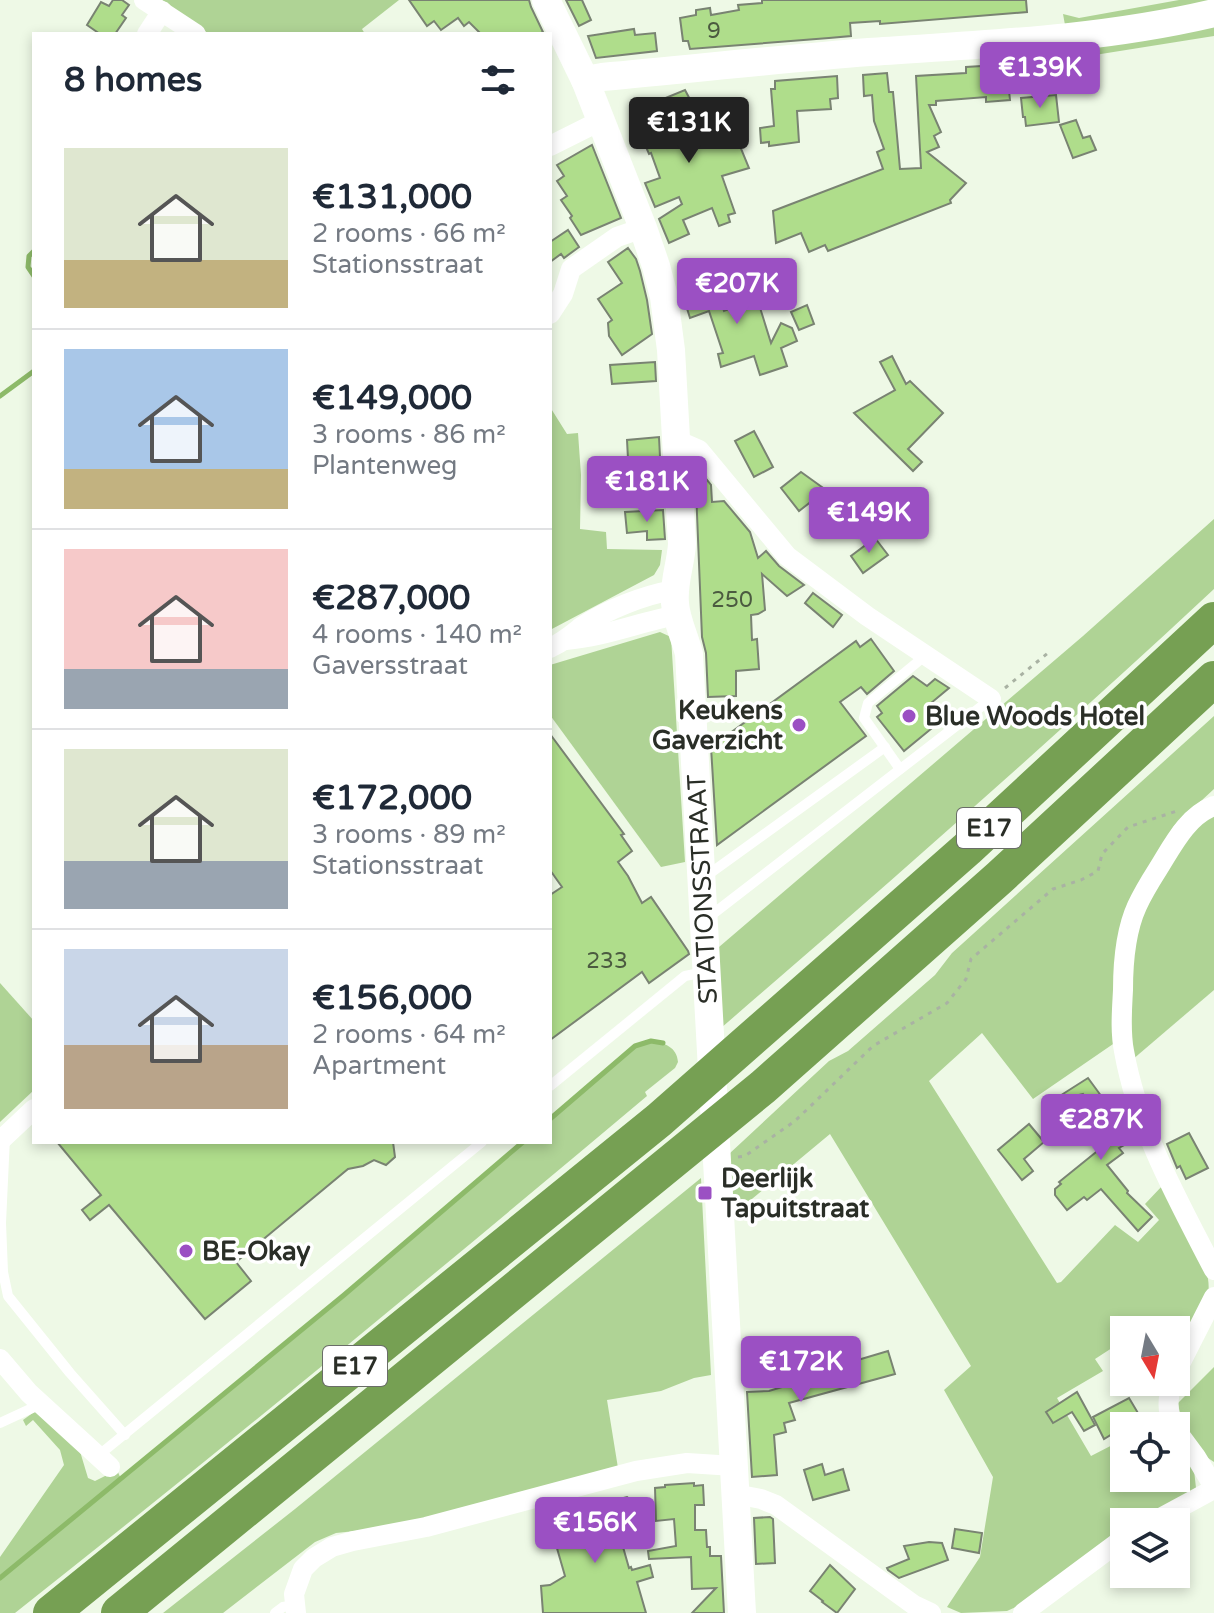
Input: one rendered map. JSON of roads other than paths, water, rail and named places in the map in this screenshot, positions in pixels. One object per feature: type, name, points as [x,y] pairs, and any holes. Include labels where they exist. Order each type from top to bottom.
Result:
[{"type":"highway","name":"E17","points":[[51,1613],[659,1120],[967,849],[1214,620]]},
{"type":"highway","name":"E17","points":[[119,1613],[763,1087],[999,878],[1214,679]]},
{"type":"street","name":"STATIONSSTRAAT","points":[[546,0],[585,80],[643,228],[656,266],[668,325],[682,544],[676,603],[689,654],[742,1613]]},
{"type":"street","points":[[147,32],[153,5],[193,32]]},
{"type":"street","points":[[585,80],[867,53],[1047,40],[1214,13]]},
{"type":"street","points":[[552,145],[602,120]]},
{"type":"street","points":[[552,311],[563,294],[571,269],[617,237],[643,228]]},
{"type":"street","points":[[676,440],[699,450],[787,556],[867,616],[991,699]]},
{"type":"street","points":[[558,644],[583,626],[652,594],[676,603]]},
{"type":"street","points":[[1214,806],[1187,824],[1136,907],[1127,943],[1122,1021],[1123,1048],[1135,1102],[1157,1157],[1214,1270]]},
{"type":"street","points":[[2,1139],[32,1111]]},
{"type":"street","points":[[1190,1344],[1214,1297]]},
{"type":"street","points":[[0,1359],[29,1393],[104,1461]]},
{"type":"street","points":[[1178,1508],[1214,1488],[1190,1449]]},
{"type":"street","points":[[288,1610],[303,1569],[332,1547],[426,1527],[636,1471],[687,1463],[734,1480],[761,1499],[776,1505],[914,1605],[931,1613]]},
{"type":"street","points":[[1023,1613],[1110,1548]]},
{"type":"lane","points":[[900,769],[864,718],[868,703],[926,655]]},
{"type":"lane","points":[[704,921],[991,699]]},
{"type":"lane","points":[[701,879],[885,747]]},
{"type":"lane","points":[[552,1084],[685,976],[707,972]]},
{"type":"lane","points":[[2,1139],[1,1223],[3,1272],[8,1296],[125,1435]]},
{"type":"lane","points":[[104,1461],[125,1435],[480,1144]]},
{"type":"lane","points":[[0,1423],[41,1404]]},
{"type":"waterway","points":[[32,253],[28,267],[32,273]]},
{"type":"waterway","points":[[0,396],[32,372]]},
{"type":"waterway","points":[[552,1117],[635,1046],[651,1041],[663,1043]]},
{"type":"waterway","points":[[0,1578],[344,1295],[521,1144]]},
{"type":"place","name":"Blue Woods Hotel","points":[[909,716]]},
{"type":"place","name":"Keukens Gaverzicht","points":[[799,725]]},
{"type":"place","name":"Deerlijk Tapuitstraat","points":[[705,1193]]},
{"type":"place","name":"BE-Okay","points":[[186,1251]]}]
